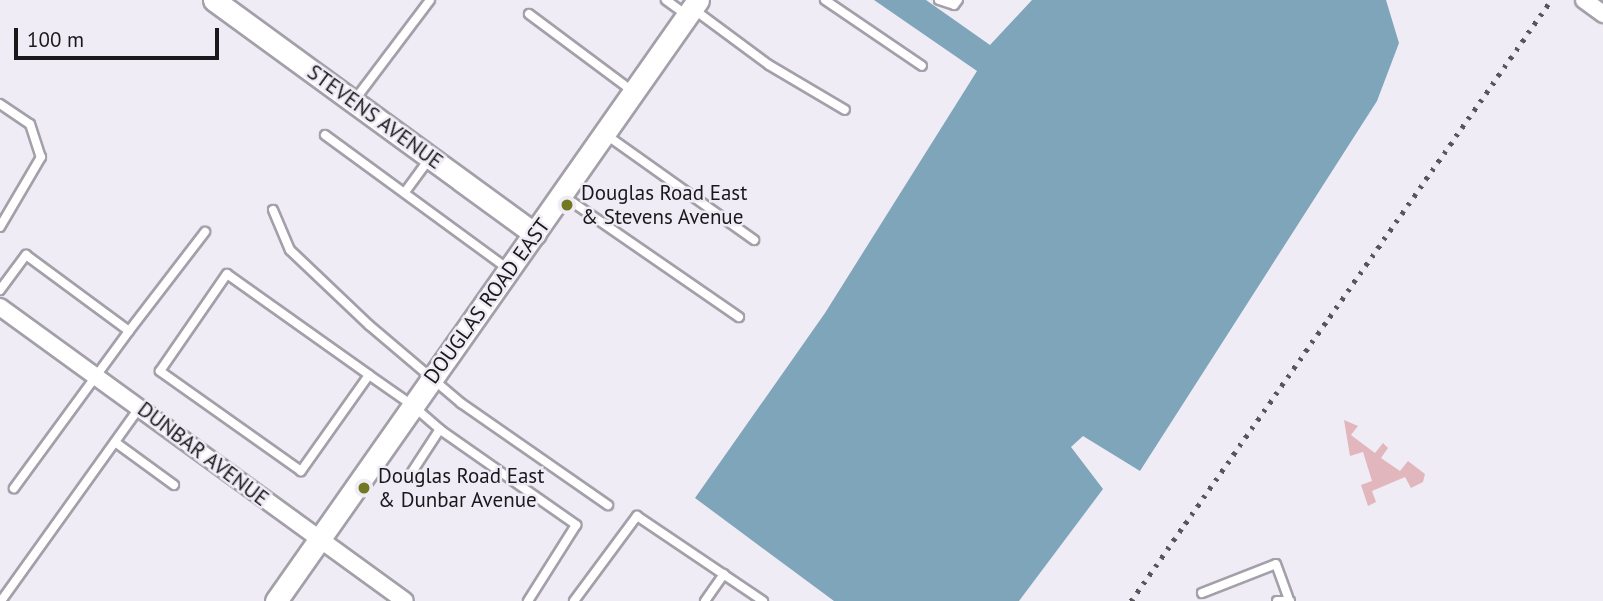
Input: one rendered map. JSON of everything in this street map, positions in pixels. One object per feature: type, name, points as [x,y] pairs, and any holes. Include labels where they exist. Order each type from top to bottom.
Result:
[{"type":"street","name":"STEVENS AVENUE","points":[[214,0],[535,234]]},
{"type":"street","points":[[1584,0],[1603,14]]},
{"type":"street","name":"DOUGLAS ROAD EAST","points":[[276,601],[693,8]]},
{"type":"street","name":"DUNBAR AVENUE","points":[[0,307],[405,601]]},
{"type":"lane","points":[[354,101],[430,0]]},
{"type":"lane","points":[[666,0],[693,8],[768,65],[845,110]]},
{"type":"lane","points":[[825,0],[922,66]]},
{"type":"lane","points":[[939,0],[954,5],[958,0]]},
{"type":"lane","points":[[529,15],[634,92]]},
{"type":"lane","points":[[0,104],[30,124],[41,157],[0,227]]},
{"type":"lane","points":[[604,134],[754,240]]},
{"type":"lane","points":[[326,135],[509,270]]},
{"type":"lane","points":[[405,192],[431,156]]},
{"type":"lane","points":[[562,195],[739,317]]},
{"type":"lane","points":[[273,210],[290,250],[461,403],[608,505]]},
{"type":"lane","points":[[14,488],[205,232]]},
{"type":"lane","points":[[0,289],[26,256],[129,331]]},
{"type":"lane","points":[[369,374],[301,471],[160,370],[227,274],[369,374],[440,429],[576,525],[528,601]]},
{"type":"lane","points":[[1,601],[140,407]]},
{"type":"lane","points":[[412,472],[440,429]]},
{"type":"lane","points":[[115,442],[174,485]]},
{"type":"lane","points":[[574,601],[637,516],[763,601]]},
{"type":"lane","points":[[1202,593],[1276,564],[1289,599],[1277,601]]},
{"type":"lane","points":[[705,601],[724,574]]},
{"type":"shaded area","points":[[1344,420],[1358,426],[1351,435],[1375,453],[1383,443],[1388,448],[1381,458],[1400,471],[1408,461],[1425,474],[1423,482],[1411,488],[1405,477],[1372,491],[1376,502],[1368,506],[1361,485],[1372,481],[1363,452],[1350,456]]},
{"type":"water","points":[[874,0],[926,0],[990,45],[1032,0],[1386,0],[1399,43],[1377,101],[1140,471],[1083,436],[1071,447],[1103,489],[1019,601],[834,601],[695,498],[825,313],[977,71]]},
{"type":"railway","points":[[1131,601],[1551,0]]},
{"type":"place","name":"Douglas Road East & Stevens Avenue","points":[[567,205]]},
{"type":"place","name":"Douglas Road East & Dunbar Avenue","points":[[364,488]]}]
